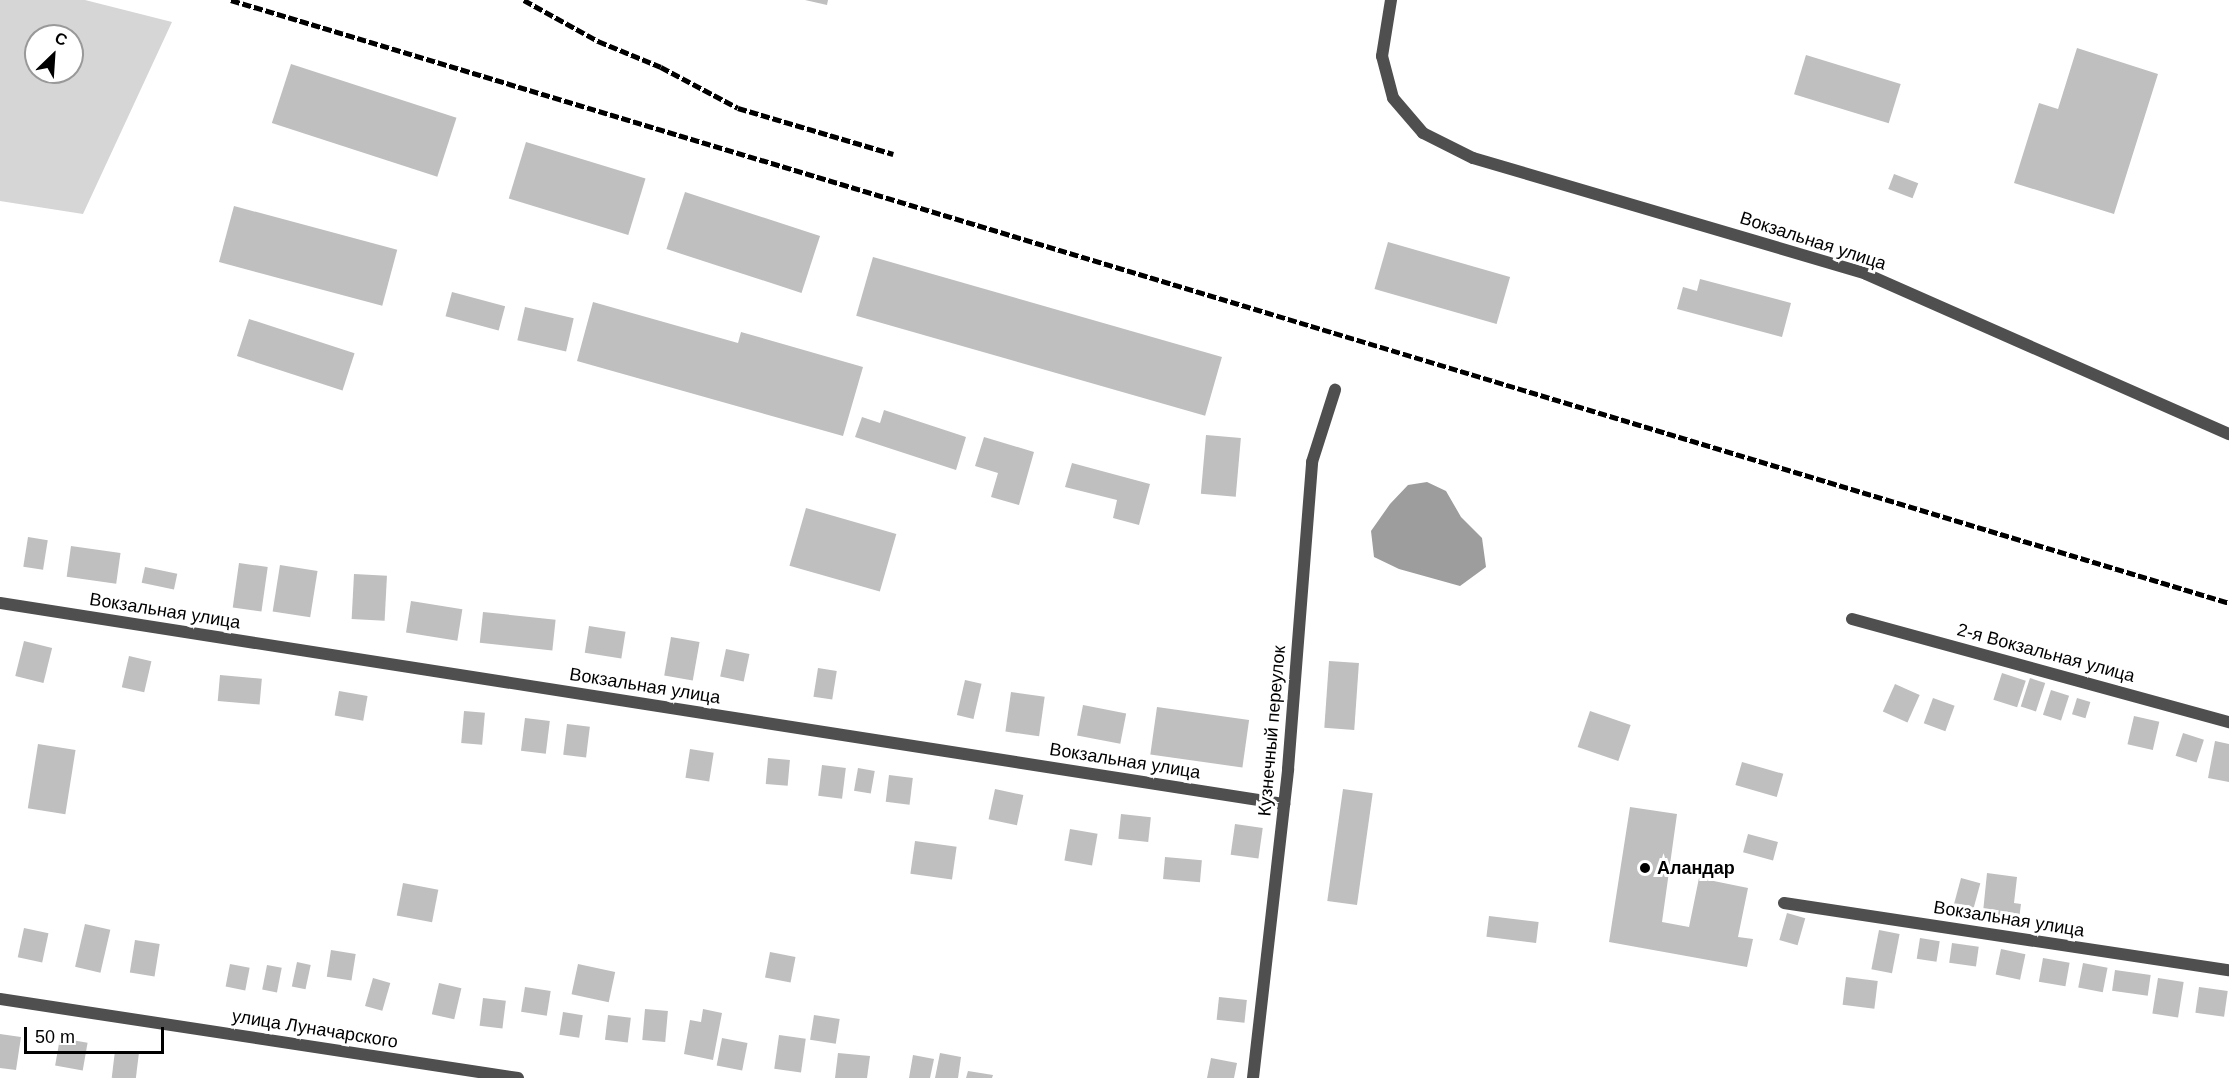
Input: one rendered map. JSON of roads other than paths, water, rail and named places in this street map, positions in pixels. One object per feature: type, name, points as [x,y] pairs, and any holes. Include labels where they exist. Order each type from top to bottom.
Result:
[{"type":"street","name":"Вокзальная улица","points":[[1391,0],[1382,56],[1393,98],[1423,133],[1473,158],[1866,274],[2229,434]]},
{"type":"street","name":"Кузнечный переулок","points":[[1253,1078],[1284,804],[1312,462],[1335,390]]},
{"type":"street","name":"Вокзальная улица","points":[[0,603],[1284,804]]},
{"type":"street","name":"2-я Вокзальная улица","points":[[1852,619],[2229,722]]},
{"type":"street","name":"Вокзальная улица","points":[[1784,903],[2229,970]]},
{"type":"street","name":"улица Луначарского","points":[[0,999],[518,1078]]},
{"type":"railway","points":[[231,0],[2229,603]]},
{"type":"railway","points":[[524,0],[598,41],[661,67],[738,108],[893,154]]},
{"type":"place","name":"Аландар","points":[[1645,868]]}]
